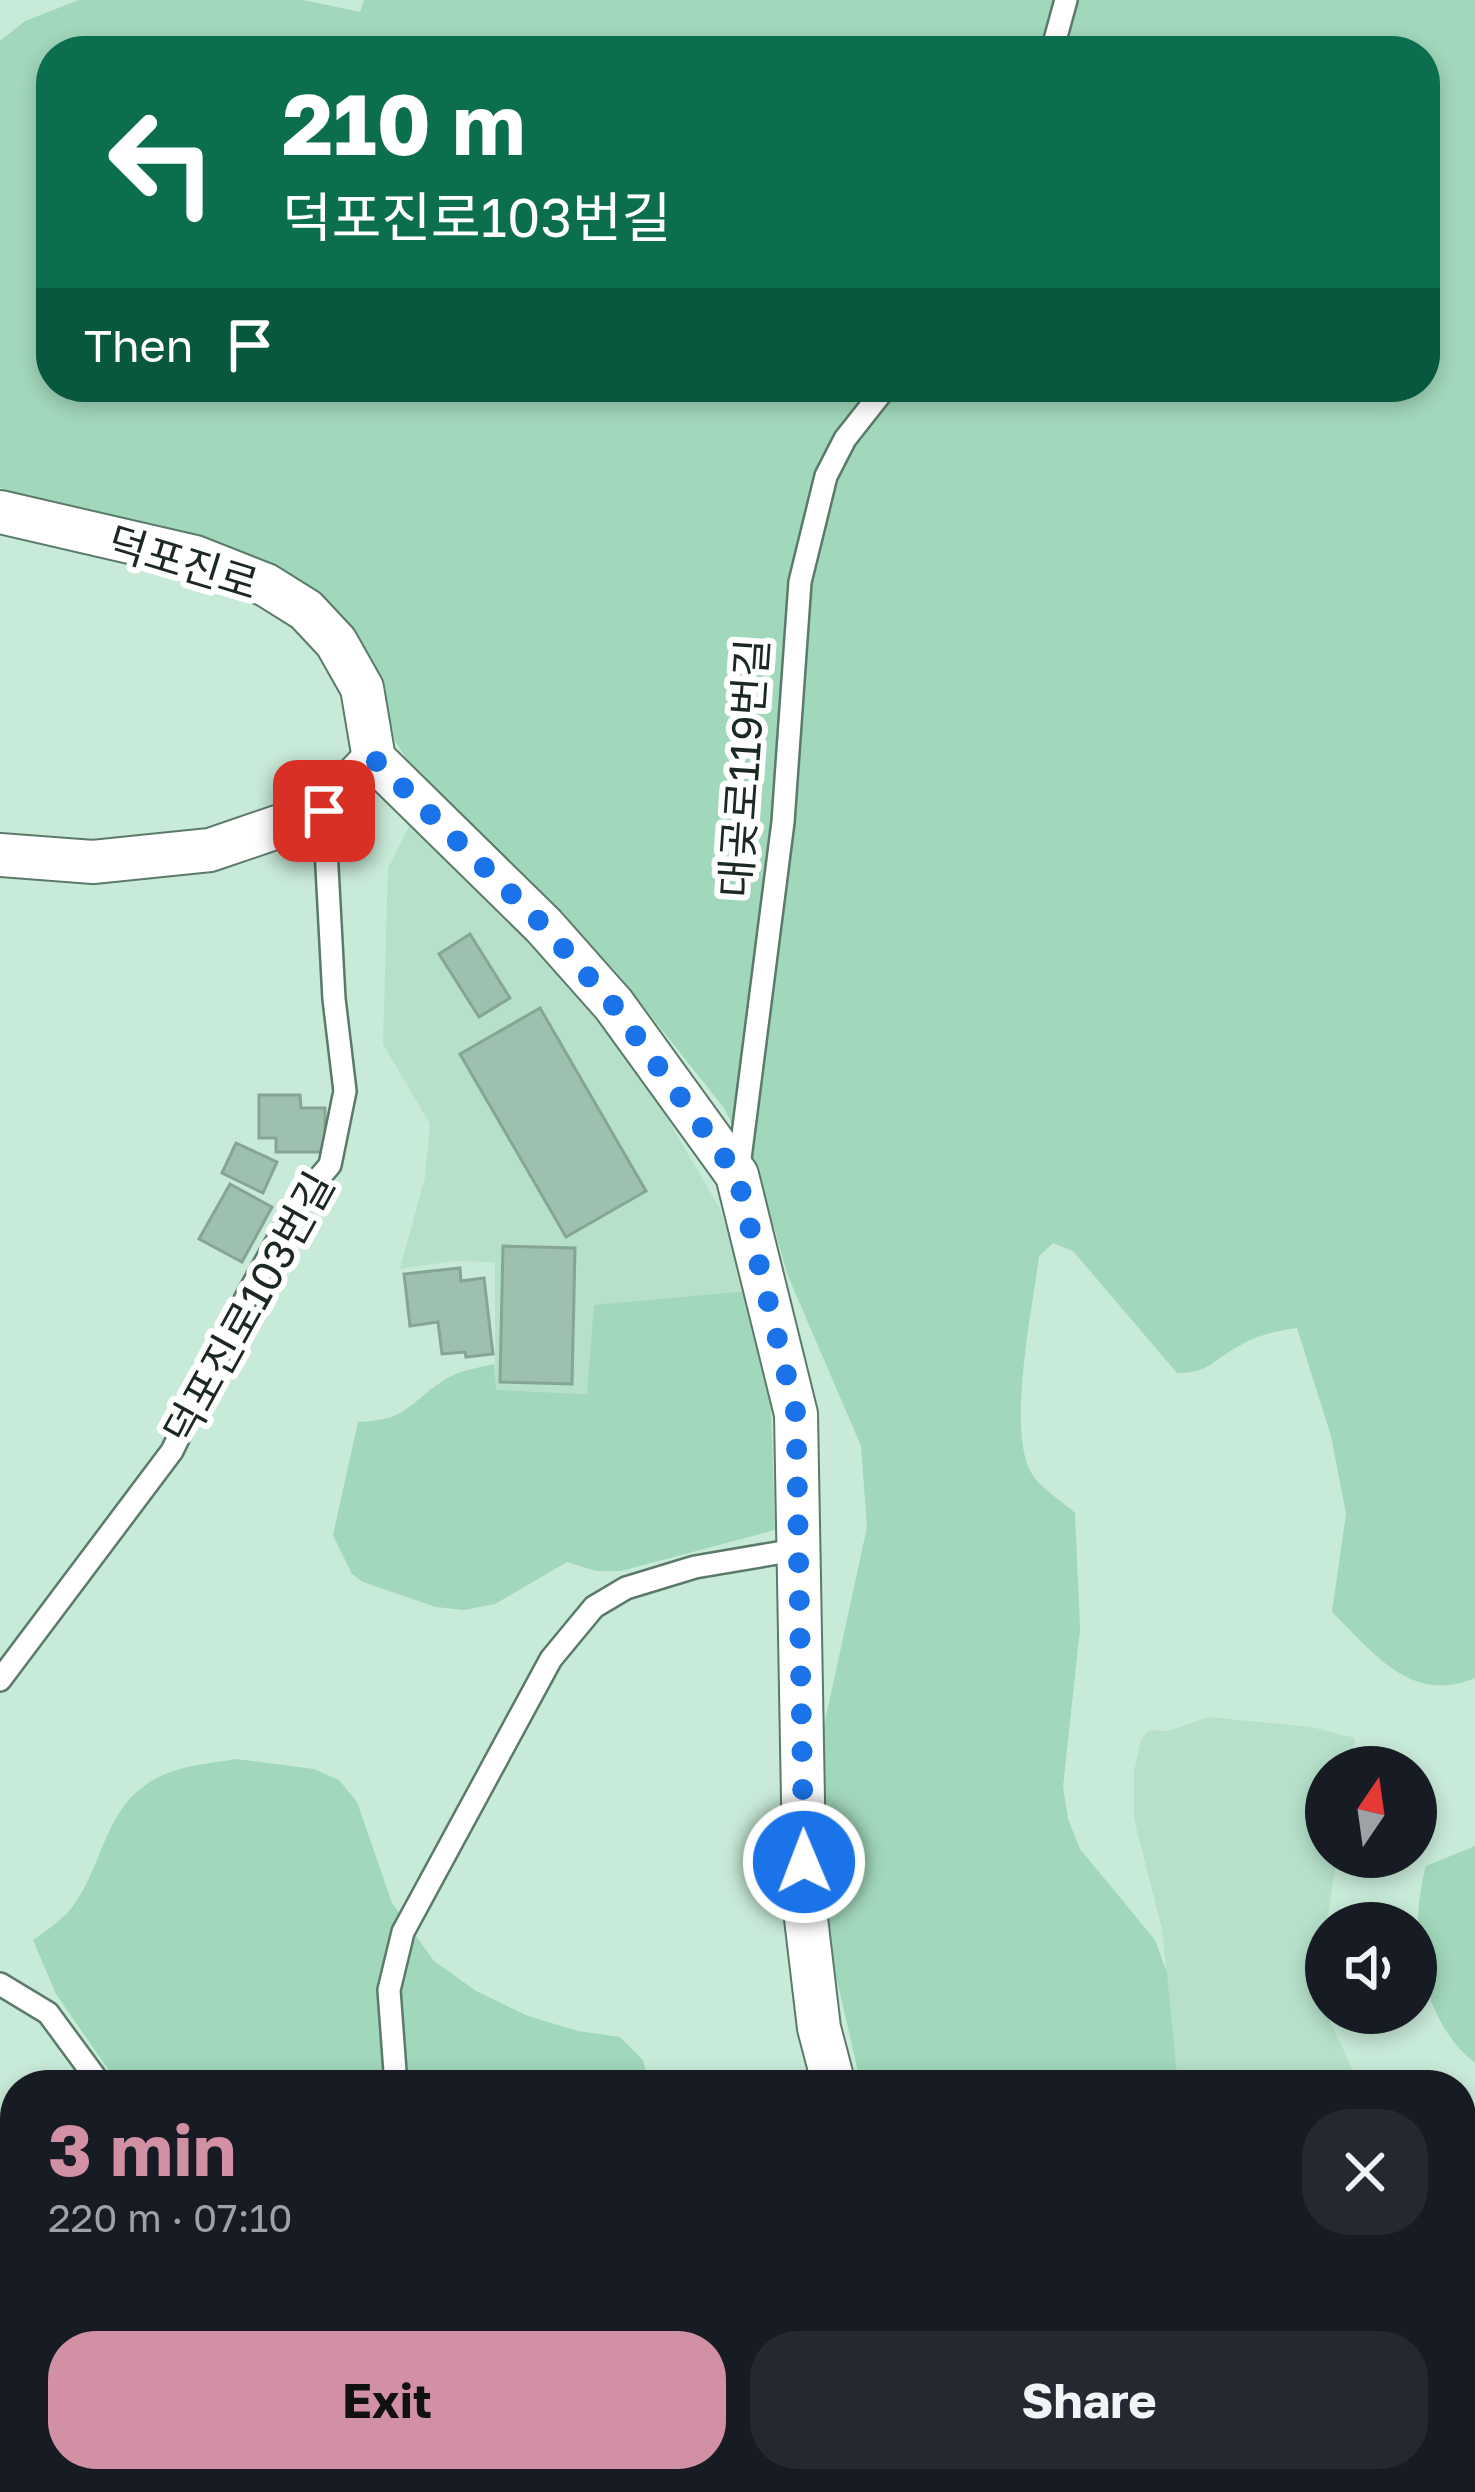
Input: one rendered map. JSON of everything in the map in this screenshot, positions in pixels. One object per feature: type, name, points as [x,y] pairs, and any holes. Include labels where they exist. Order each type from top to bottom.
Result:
[{"type":"street","name":"덕포진로","points":[[0,512],[195,557],[266,585],[306,610],[336,642],[362,688],[374,759]]},
{"type":"street","points":[[0,855],[93,862],[210,850],[324,811],[374,759],[544,926],[614,1006],[737,1175],[796,1414],[805,1910],[819,2028],[830,2070]]},
{"type":"lane","points":[[1056,36],[1066,0]]},
{"type":"lane","name":"대곶로119번길","points":[[737,1175],[781,842],[800,582],[826,476],[845,439],[874,402]]},
{"type":"lane","name":"덕포진로103번길","points":[[0,1680],[172,1451],[247,1296],[288,1222],[330,1165],[345,1091],[334,999],[324,811]]},
{"type":"lane","points":[[395,2070],[389,1990],[403,1932],[550,1659],[594,1607],[626,1588],[695,1568],[801,1549]]},
{"type":"lane","points":[[0,1984],[48,2013],[89,2070]]},
{"type":"shaded area","points":[[79,0],[303,0],[360,12],[364,0],[1475,0],[1475,1678],[1452,1685],[1413,1680],[1379,1658],[1332,1612],[1346,1514],[1331,1436],[1297,1328],[1260,1336],[1204,1368],[1177,1373],[1073,1251],[1053,1243],[1039,1256],[1027,1336],[1021,1400],[1025,1455],[1036,1479],[1075,1513],[1080,1629],[1063,1787],[1068,1819],[1080,1849],[1155,1940],[1167,1973],[1177,2070],[858,2070],[834,1967],[819,1845],[824,1726],[867,1527],[861,1446],[788,1276],[760,1180],[724,1108],[616,972],[413,769],[395,741],[387,704],[366,651],[332,608],[107,519],[0,488],[0,41],[25,21]]},
{"type":"shaded area","points":[[413,819],[637,1067],[719,1207],[750,1291],[587,1394],[495,1390],[495,1262],[454,1261],[400,1269],[425,1177],[430,1124],[383,1044],[388,868]]},
{"type":"shaded area","points":[[750,1291],[770,1376],[775,1530],[621,1571],[596,1571],[567,1562],[495,1604],[464,1610],[436,1607],[352,1574],[333,1535],[358,1422],[398,1414],[451,1376],[494,1364],[496,1390],[587,1394],[594,1305]]},
{"type":"shaded area","points":[[1208,1717],[1311,1727],[1355,1738],[1354,1746],[1305,1746],[1305,1878],[1334,1878],[1330,1902],[1305,1902],[1305,2034],[1336,2034],[1353,2070],[1176,2070],[1162,1929],[1134,1819],[1134,1771],[1141,1740],[1149,1730],[1169,1731]]},
{"type":"shaded area","points":[[236,1759],[314,1769],[339,1780],[357,1802],[392,1903],[434,1961],[476,1991],[528,2016],[620,2037],[643,2060],[645,2070],[109,2070],[56,1994],[33,1940],[75,1903],[113,1824],[133,1796],[167,1773]]},
{"type":"shaded area","points":[[1475,1846],[1475,2063],[1456,2045],[1437,2014],[1437,1902],[1420,1902],[1424,1878],[1437,1878],[1437,1862]]},
{"type":"building","points":[[470,934],[510,998],[479,1017],[439,954]]},
{"type":"building","points":[[540,1008],[646,1191],[566,1237],[460,1054]]},
{"type":"building","points":[[259,1095],[300,1095],[301,1108],[325,1108],[325,1152],[276,1152],[276,1138],[259,1138]]},
{"type":"building","points":[[236,1143],[277,1162],[263,1193],[222,1173]]},
{"type":"building","points":[[230,1184],[272,1207],[242,1262],[199,1239]]},
{"type":"building","points":[[503,1246],[575,1248],[572,1384],[500,1382]]},
{"type":"building","points":[[460,1268],[461,1281],[484,1278],[493,1354],[442,1354],[438,1322],[410,1326],[404,1274]]},
{"type":"route","points":[[324,811],[374,759],[544,926],[614,1006],[737,1175],[796,1414],[804,1862]]}]
